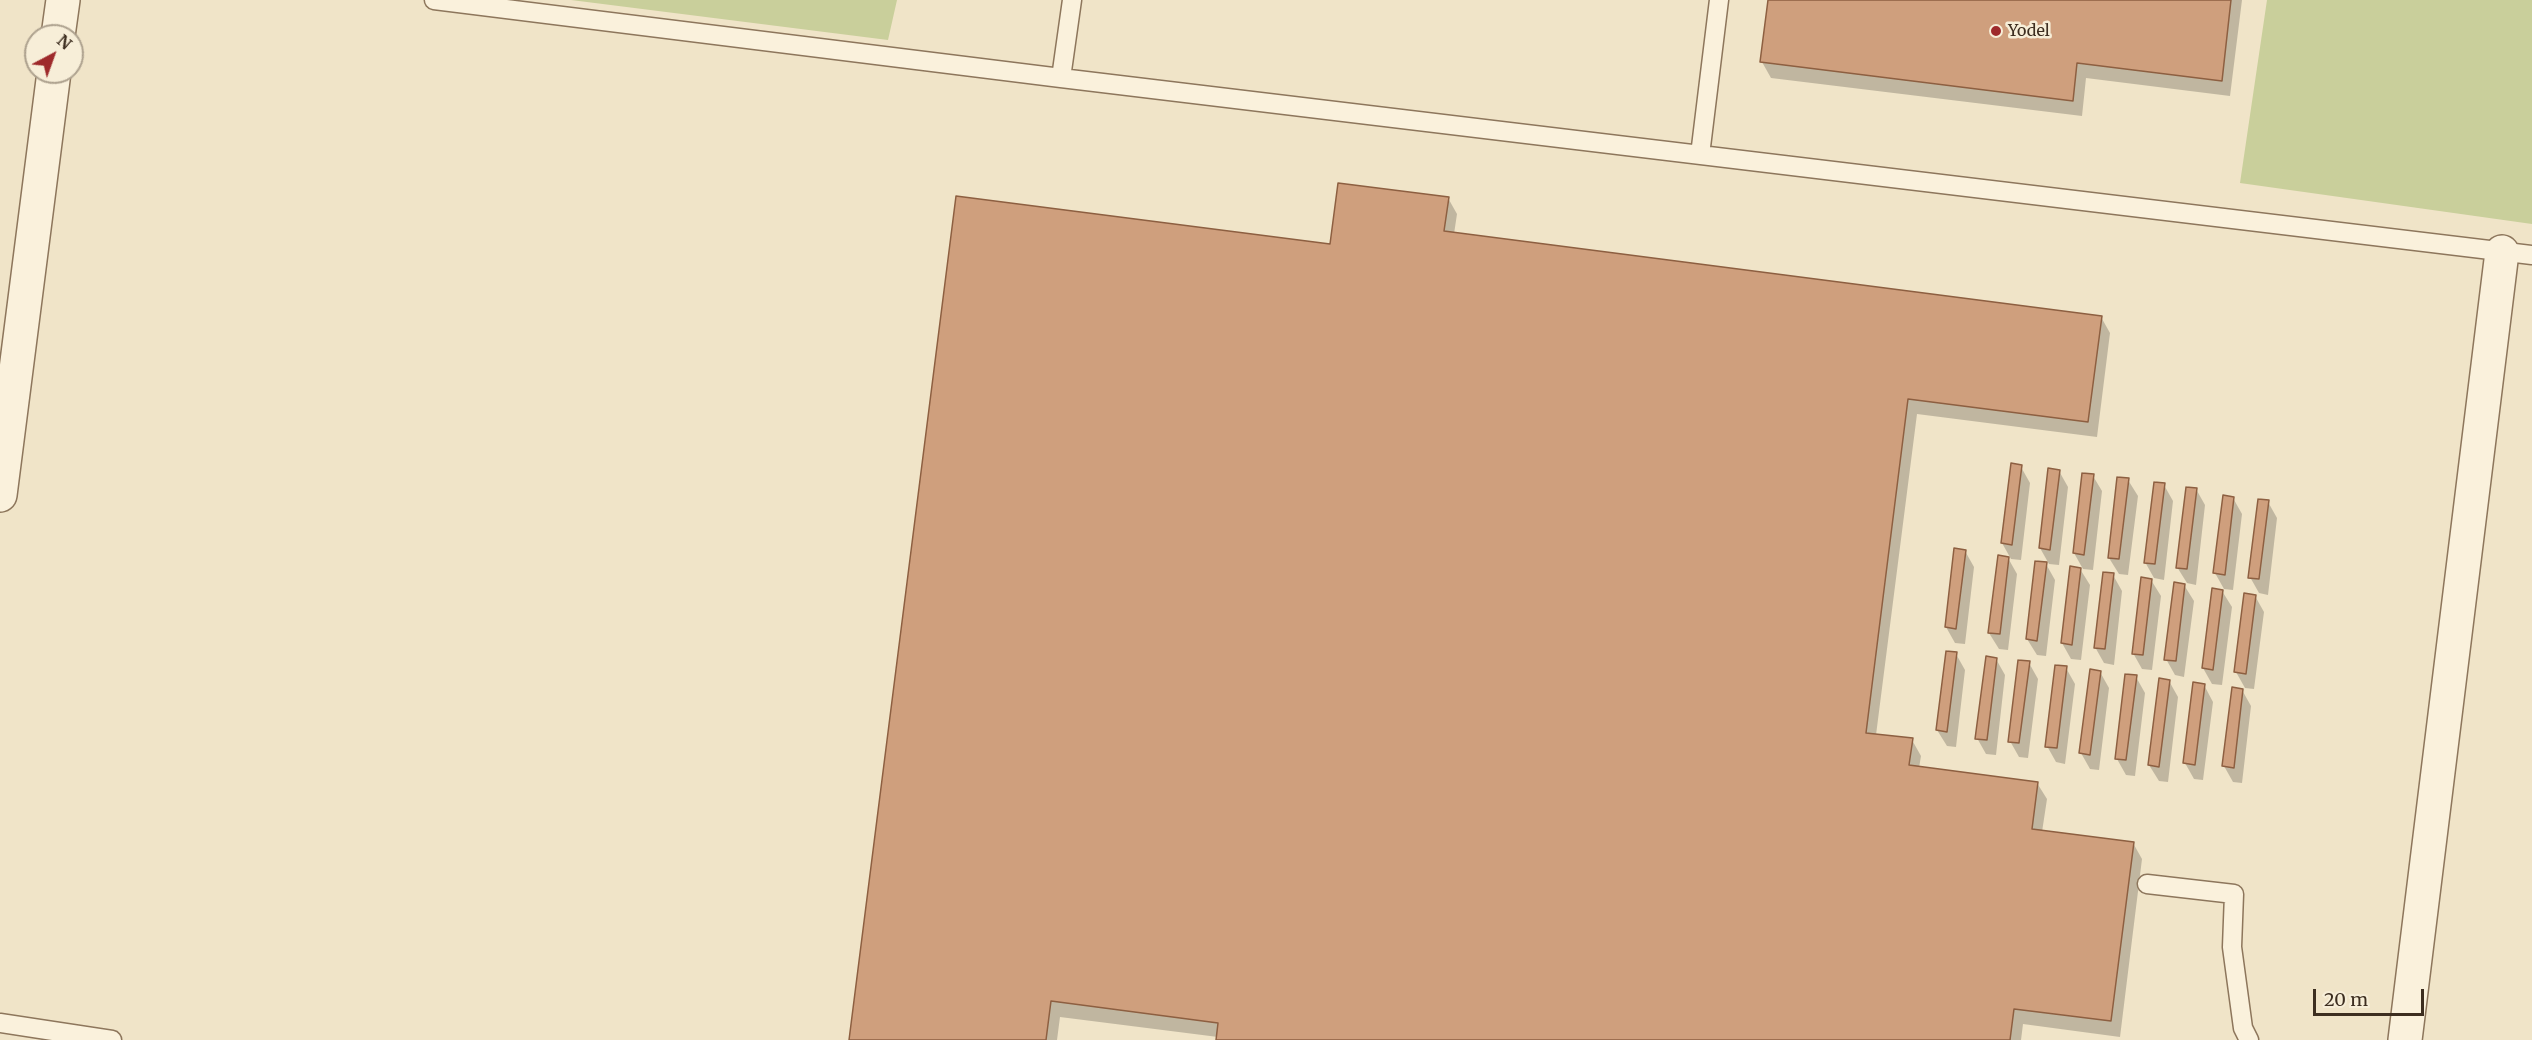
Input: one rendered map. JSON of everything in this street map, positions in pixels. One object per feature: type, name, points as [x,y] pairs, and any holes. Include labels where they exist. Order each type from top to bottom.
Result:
[{"type":"street","points":[[60,24],[63,0]]},
{"type":"street","points":[[0,495],[52,84]]},
{"type":"street","points":[[2405,1040],[2517,253]]},
{"type":"lane","points":[[434,0],[2517,253]]},
{"type":"lane","points":[[1062,78],[1072,0]]},
{"type":"lane","points":[[1700,155],[1719,0]]},
{"type":"lane","points":[[2147,884],[2234,894],[2232,947],[2243,1028],[2249,1040]]},
{"type":"lane","points":[[0,1023],[112,1040]]},
{"type":"green space","points":[[571,0],[897,0],[888,40]]},
{"type":"green space","points":[[2267,0],[2532,0],[2532,224],[2240,183]]},
{"type":"building","name":"Yodel","points":[[1768,0],[2231,0],[2222,81],[2077,63],[2073,101],[1760,62]]},
{"type":"building","points":[[1338,183],[1449,197],[1444,231],[2102,316],[2088,422],[1908,399],[1866,733],[1913,738],[1909,765],[2038,782],[2032,829],[2134,842],[2111,1021],[2014,1009],[2010,1040],[1216,1040],[1218,1023],[1051,1001],[1046,1040],[849,1040],[956,196],[1330,244]]},
{"type":"building","points":[[2011,463],[2022,465],[2012,545],[2001,543]]},
{"type":"building","points":[[2048,468],[2060,470],[2050,550],[2039,548]]},
{"type":"building","points":[[2082,473],[2094,474],[2084,555],[2073,553]]},
{"type":"building","points":[[2117,477],[2129,478],[2119,559],[2108,558]]},
{"type":"building","points":[[2154,482],[2165,483],[2155,564],[2144,563]]},
{"type":"building","points":[[2186,487],[2197,488],[2187,569],[2176,568]]},
{"type":"building","points":[[2223,495],[2234,497],[2225,575],[2213,573]]},
{"type":"building","points":[[2258,499],[2269,500],[2259,579],[2248,578]]},
{"type":"building","points":[[1954,548],[1966,550],[1956,629],[1945,627]]},
{"type":"building","points":[[1998,555],[2009,557],[2000,634],[1988,633]]},
{"type":"building","points":[[2035,561],[2047,562],[2037,641],[2026,639]]},
{"type":"building","points":[[2070,566],[2081,568],[2072,645],[2061,643]]},
{"type":"building","points":[[2103,572],[2114,573],[2105,649],[2094,648]]},
{"type":"building","points":[[2141,577],[2152,579],[2143,655],[2132,654]]},
{"type":"building","points":[[2174,582],[2185,584],[2176,661],[2164,660]]},
{"type":"building","points":[[2212,588],[2223,590],[2213,670],[2202,668]]},
{"type":"building","points":[[2244,593],[2256,595],[2246,674],[2234,672]]},
{"type":"building","points":[[1946,651],[1957,652],[1947,732],[1936,730]]},
{"type":"building","points":[[1986,656],[1997,658],[1987,740],[1975,739]]},
{"type":"building","points":[[2018,660],[2030,661],[2019,743],[2008,742]]},
{"type":"building","points":[[2055,665],[2067,666],[2057,748],[2045,747]]},
{"type":"building","points":[[2090,669],[2101,671],[2090,755],[2079,753]]},
{"type":"building","points":[[2125,674],[2137,675],[2126,760],[2115,759]]},
{"type":"building","points":[[2159,678],[2170,680],[2159,767],[2148,765]]},
{"type":"building","points":[[2193,682],[2205,684],[2195,765],[2183,763]]},
{"type":"building","points":[[2232,687],[2243,689],[2234,768],[2222,766]]},
{"type":"place","name":"Yodel","points":[[1996,31]]}]
